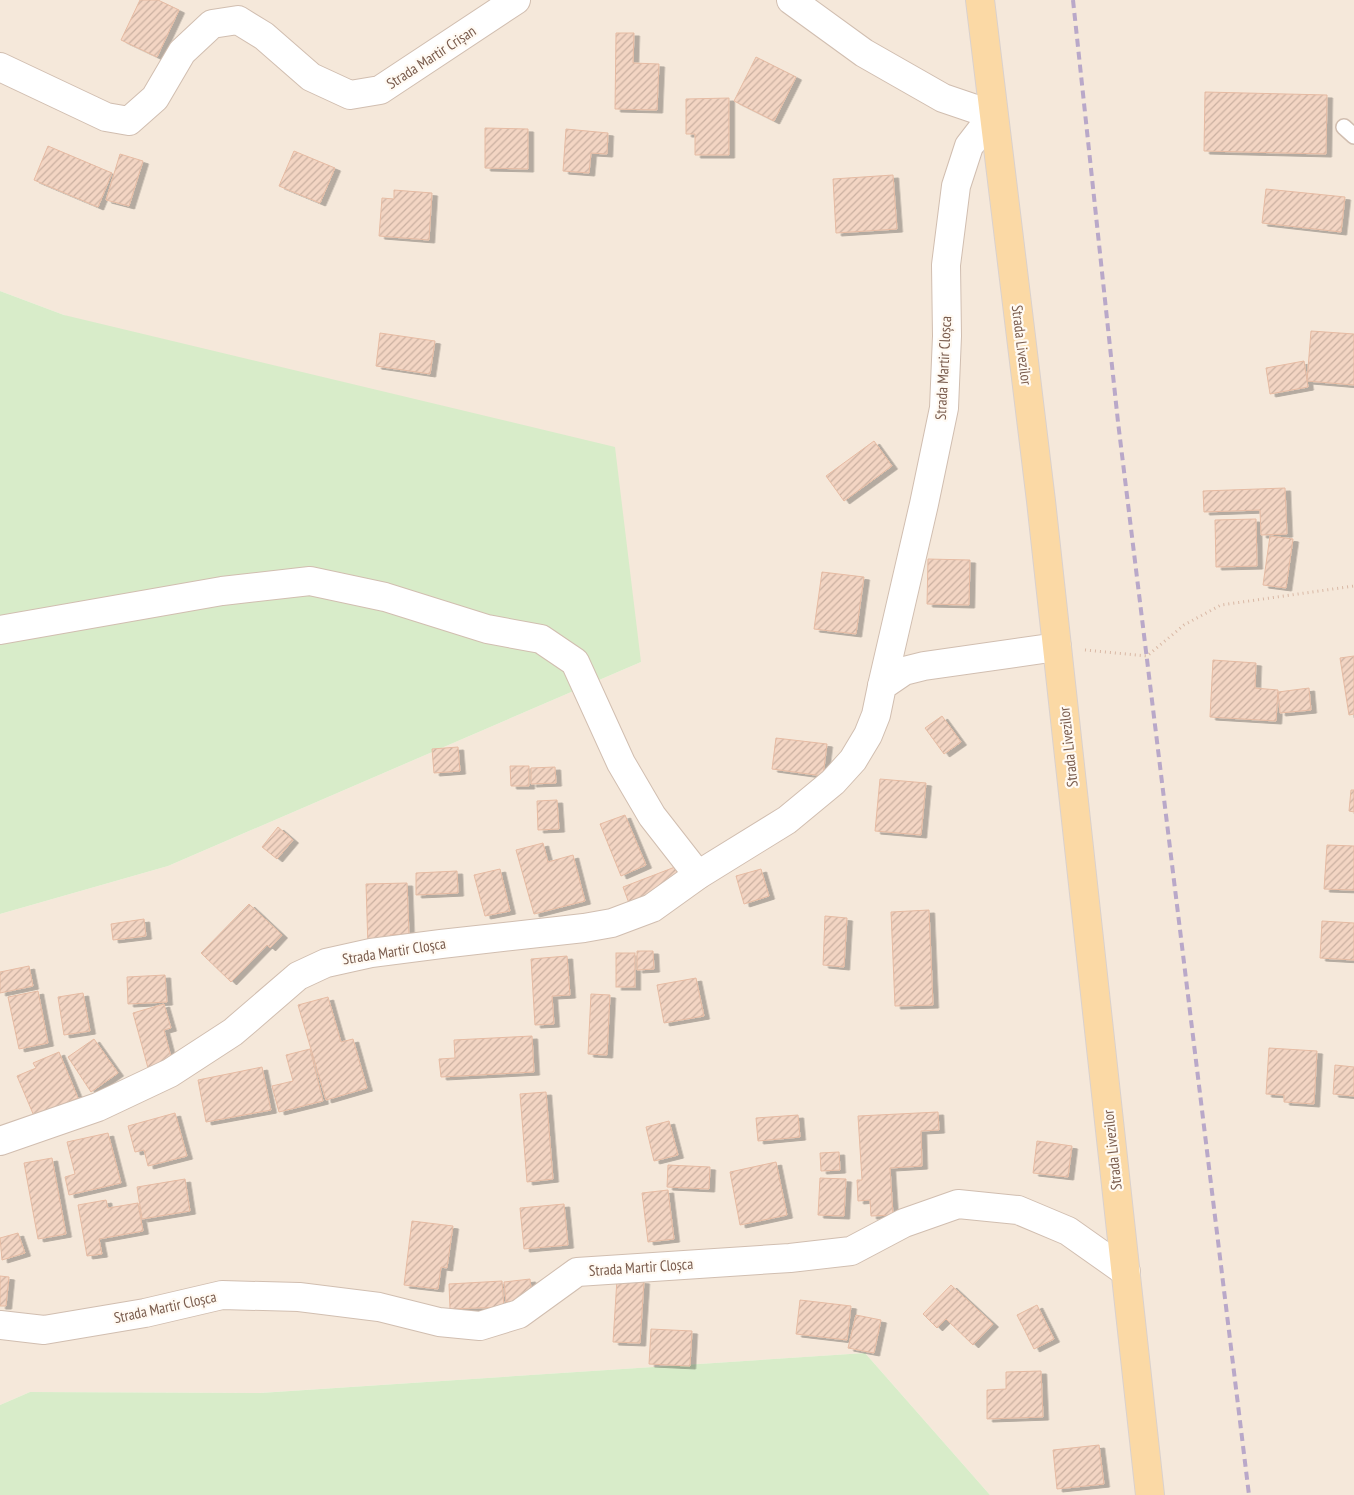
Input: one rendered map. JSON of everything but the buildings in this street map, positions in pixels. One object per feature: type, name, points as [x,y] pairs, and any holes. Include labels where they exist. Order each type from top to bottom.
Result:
[{"type":"main road","name":"Strada Livezilor","points":[[980,0],[1041,501],[1150,1495]]},
{"type":"street","name":"Strada Martir Crișan","points":[[0,67],[106,117],[129,121],[156,98],[182,52],[212,24],[238,20],[264,36],[311,77],[350,95],[380,90],[516,0]]},
{"type":"street","points":[[791,0],[864,53],[943,98],[993,115]]},
{"type":"street","name":"Strada Martir Cloșca","points":[[0,1141],[98,1107],[170,1073],[233,1032],[298,976],[318,966],[371,953],[612,923],[652,908],[698,875],[787,820],[833,782],[853,760],[868,735],[876,715],[944,408],[948,336],[946,265],[956,186],[969,146],[993,115]]},
{"type":"street","points":[[0,630],[222,591],[310,581],[384,597],[487,629],[541,639],[575,662],[621,763],[652,816],[698,875]]},
{"type":"street","points":[[882,686],[904,671],[924,666],[1057,647]]},
{"type":"street","name":"Strada Martir Cloșca","points":[[0,1325],[44,1330],[146,1313],[222,1295],[308,1298],[379,1307],[439,1322],[480,1326],[519,1314],[577,1272],[790,1258],[851,1250],[904,1223],[958,1204],[1018,1210],[1068,1231],[1126,1272]]},
{"type":"path","points":[[1057,647],[1147,656],[1184,625],[1221,605],[1354,586]]},
{"type":"shaded area","points":[[0,0],[1354,0],[1354,1495],[990,1495],[865,1353],[259,1393],[30,1392],[0,1405],[0,914],[168,866],[641,662],[64,315],[0,291]]},
{"type":"green space","points":[[0,291],[64,315],[615,447],[641,662],[168,866],[0,914]]},
{"type":"green space","points":[[865,1353],[990,1495],[0,1495],[0,1405],[30,1392],[260,1393]]},
{"type":"railway","points":[[1073,0],[1118,422],[1249,1495]]}]
